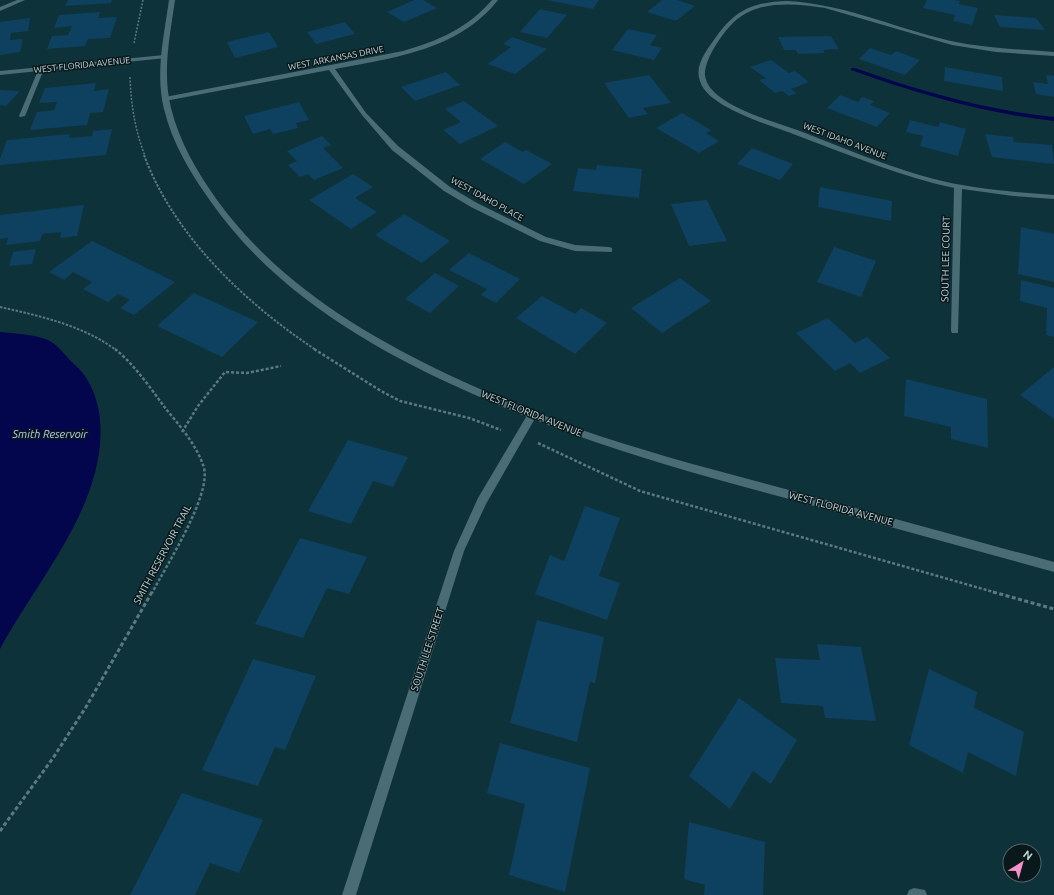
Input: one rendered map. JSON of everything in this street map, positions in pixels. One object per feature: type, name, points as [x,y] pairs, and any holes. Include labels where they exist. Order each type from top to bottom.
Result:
[{"type":"street","points":[[0,9],[22,0]]},
{"type":"street","name":"WEST FLORIDA AVENUE","points":[[172,0],[164,57],[165,99],[183,150],[210,197],[246,242],[288,282],[336,317],[398,354],[430,370],[532,415],[580,433],[694,468],[1054,567]]},
{"type":"street","name":"WEST ARKANSAS DRIVE","points":[[165,99],[331,69],[390,57],[430,46],[451,37],[477,20],[495,0]]},
{"type":"street","name":"WEST IDAHO AVENUE","points":[[1054,54],[965,47],[821,3],[788,3],[762,6],[746,10],[738,14],[726,25],[707,56],[702,70],[702,79],[706,87],[721,100],[750,115],[894,170],[917,178],[958,188],[1054,198]]},
{"type":"street","name":"WEST FLORIDA AVENUE","points":[[0,73],[164,57]]},
{"type":"street","points":[[22,116],[41,69]]},
{"type":"street","name":"WEST IDAHO PLACE","points":[[331,69],[364,114],[395,148],[447,189],[474,205],[543,239],[574,248],[609,250]]},
{"type":"street","name":"SOUTH LEE COURT","points":[[955,332],[958,188]]},
{"type":"street","name":"SOUTH LEE STREET","points":[[349,895],[459,551],[482,501],[532,415]]},
{"type":"street","points":[[914,895],[920,895]]},
{"type":"path","name":"SMITH RESERVOIR TRAIL","points":[[0,307],[72,328],[90,335],[114,349],[144,381],[200,458],[204,469],[204,480],[201,495],[193,516],[145,605],[86,707],[53,758],[0,831]]},
{"type":"path","points":[[267,314],[307,344],[391,397],[407,404],[465,417],[557,450],[622,484],[640,491],[1054,609]]},
{"type":"path","points":[[182,432],[198,406],[225,372],[247,373],[281,366]]},
{"type":"water","name":"Smith Reservoir","points":[[0,332],[48,340],[59,348],[80,370],[88,381],[96,399],[99,412],[100,444],[94,475],[83,506],[69,536],[0,649]]},
{"type":"building","points":[[68,0],[112,0],[111,3],[65,6]]},
{"type":"building","points":[[414,0],[423,0],[437,8],[404,22],[387,12]]},
{"type":"building","points":[[546,0],[599,0],[593,9]]},
{"type":"building","points":[[662,0],[677,0],[695,6],[676,21],[647,12]]},
{"type":"building","points":[[927,0],[954,0],[960,1],[959,4],[978,8],[972,25],[953,21],[955,15],[923,8]]},
{"type":"building","points":[[540,9],[567,15],[547,38],[520,32]]},
{"type":"building","points":[[100,12],[98,18],[117,17],[110,38],[88,39],[85,46],[47,49],[52,36],[68,35],[72,26],[54,28],[59,15]]},
{"type":"building","points":[[994,15],[1036,18],[1045,30],[1000,27]]},
{"type":"building","points":[[30,18],[28,31],[11,33],[10,40],[23,39],[20,52],[0,55],[0,22]]},
{"type":"building","points":[[345,22],[355,34],[316,44],[307,32]]},
{"type":"building","points":[[628,29],[657,35],[650,45],[662,48],[654,60],[612,50]]},
{"type":"building","points":[[269,32],[278,47],[235,58],[227,42]]},
{"type":"building","points":[[831,36],[839,49],[823,50],[825,53],[798,54],[796,50],[784,50],[778,37]]},
{"type":"building","points":[[512,37],[547,49],[515,74],[488,64],[511,47],[503,44]]},
{"type":"building","points":[[870,48],[891,55],[896,51],[920,60],[905,75],[859,59]]},
{"type":"building","points":[[771,60],[789,73],[795,71],[809,82],[791,89],[797,93],[789,96],[782,91],[775,93],[759,80],[766,78],[750,67]]},
{"type":"building","points":[[945,67],[1002,77],[1003,91],[944,81]]},
{"type":"building","points":[[446,72],[460,85],[415,101],[401,87]]},
{"type":"building","points":[[649,75],[671,103],[643,108],[648,114],[629,118],[604,83]]},
{"type":"building","points":[[1046,75],[1054,76],[1054,97],[1036,94],[1033,82],[1048,84]]},
{"type":"building","points":[[96,83],[94,91],[109,89],[103,112],[90,113],[87,125],[30,130],[37,112],[54,110],[57,102],[39,103],[45,88]]},
{"type":"building","points":[[0,90],[20,91],[6,106],[0,105]]},
{"type":"building","points":[[840,95],[858,102],[862,97],[874,101],[870,105],[890,113],[877,127],[827,108]]},
{"type":"building","points":[[464,101],[498,126],[460,144],[443,130],[461,122],[445,109]]},
{"type":"building","points":[[299,102],[309,120],[296,123],[298,128],[273,134],[270,129],[253,134],[244,116]]},
{"type":"building","points":[[682,113],[711,130],[706,133],[719,141],[699,153],[656,128]]},
{"type":"building","points":[[910,120],[938,127],[940,122],[966,129],[958,156],[920,146],[923,136],[906,132]]},
{"type":"building","points":[[112,129],[106,155],[0,165],[0,159],[7,140],[70,134],[69,138],[92,136],[93,131]]},
{"type":"building","points":[[985,134],[1013,137],[1014,142],[1052,145],[1054,164],[992,157]]},
{"type":"building","points":[[322,136],[331,145],[323,148],[343,168],[314,180],[308,174],[300,177],[288,165],[297,161],[287,151]]},
{"type":"building","points":[[505,142],[523,152],[526,150],[552,164],[524,184],[480,159]]},
{"type":"building","points":[[752,148],[793,164],[780,180],[737,164]]},
{"type":"building","points":[[597,165],[642,169],[639,198],[573,191],[578,168],[596,170]]},
{"type":"building","points":[[353,174],[373,187],[355,198],[377,212],[351,229],[309,200]]},
{"type":"building","points":[[820,187],[892,201],[891,221],[818,207]]},
{"type":"building","points":[[707,200],[727,241],[689,246],[671,204]]},
{"type":"building","points":[[84,205],[77,236],[60,238],[61,232],[42,234],[40,241],[6,245],[8,238],[0,239],[0,215]]},
{"type":"building","points":[[404,214],[450,241],[422,263],[375,235]]},
{"type":"building","points":[[1021,227],[1054,234],[1054,282],[1018,274]]},
{"type":"building","points":[[92,241],[175,282],[134,315],[120,308],[130,300],[118,294],[108,302],[83,289],[92,282],[73,272],[64,280],[49,272]]},
{"type":"building","points":[[834,247],[876,261],[861,297],[817,282]]},
{"type":"building","points":[[36,249],[32,264],[9,266],[13,252]]},
{"type":"building","points":[[469,253],[520,279],[496,303],[481,295],[487,289],[449,270]]},
{"type":"building","points":[[435,273],[459,286],[430,313],[405,299]]},
{"type":"building","points":[[680,278],[711,301],[662,333],[631,308]]},
{"type":"building","points":[[1021,280],[1054,288],[1054,337],[1046,335],[1047,308],[1020,301]]},
{"type":"building","points":[[194,293],[258,322],[222,357],[157,326]]},
{"type":"building","points":[[542,296],[575,314],[581,308],[607,323],[575,354],[516,318]]},
{"type":"building","points":[[828,318],[855,343],[867,337],[890,358],[860,373],[850,363],[835,371],[796,333]]},
{"type":"building","points":[[1054,367],[1054,419],[1020,395]]},
{"type":"building","points":[[906,379],[987,399],[988,448],[951,439],[951,427],[904,416]]},
{"type":"building","points":[[348,440],[408,457],[393,487],[373,481],[351,524],[308,511]]},
{"type":"building","points":[[585,506],[620,518],[599,576],[620,583],[607,620],[535,594],[550,555],[564,561]]},
{"type":"building","points":[[300,538],[367,557],[349,594],[327,588],[303,638],[255,624]]},
{"type":"building","points":[[537,620],[604,637],[595,683],[590,682],[577,742],[510,723]]},
{"type":"building","points":[[817,644],[861,647],[876,721],[825,718],[823,706],[781,703],[775,658],[820,660]]},
{"type":"building","points":[[253,659],[316,676],[285,750],[275,747],[258,786],[202,770]]},
{"type":"building","points":[[929,669],[977,692],[974,708],[1024,732],[1016,776],[968,752],[963,773],[909,745]]},
{"type":"building","points":[[739,698],[797,740],[771,784],[753,771],[730,809],[689,776]]},
{"type":"building","points":[[500,743],[590,768],[565,892],[509,875],[525,804],[487,793]]},
{"type":"building","points":[[182,793],[263,820],[239,873],[210,863],[195,895],[130,895]]},
{"type":"building","points":[[689,822],[765,842],[763,895],[704,895],[705,885],[684,879]]},
{"type":"waterway","points":[[853,69],[927,94],[976,107],[1054,119]]}]
